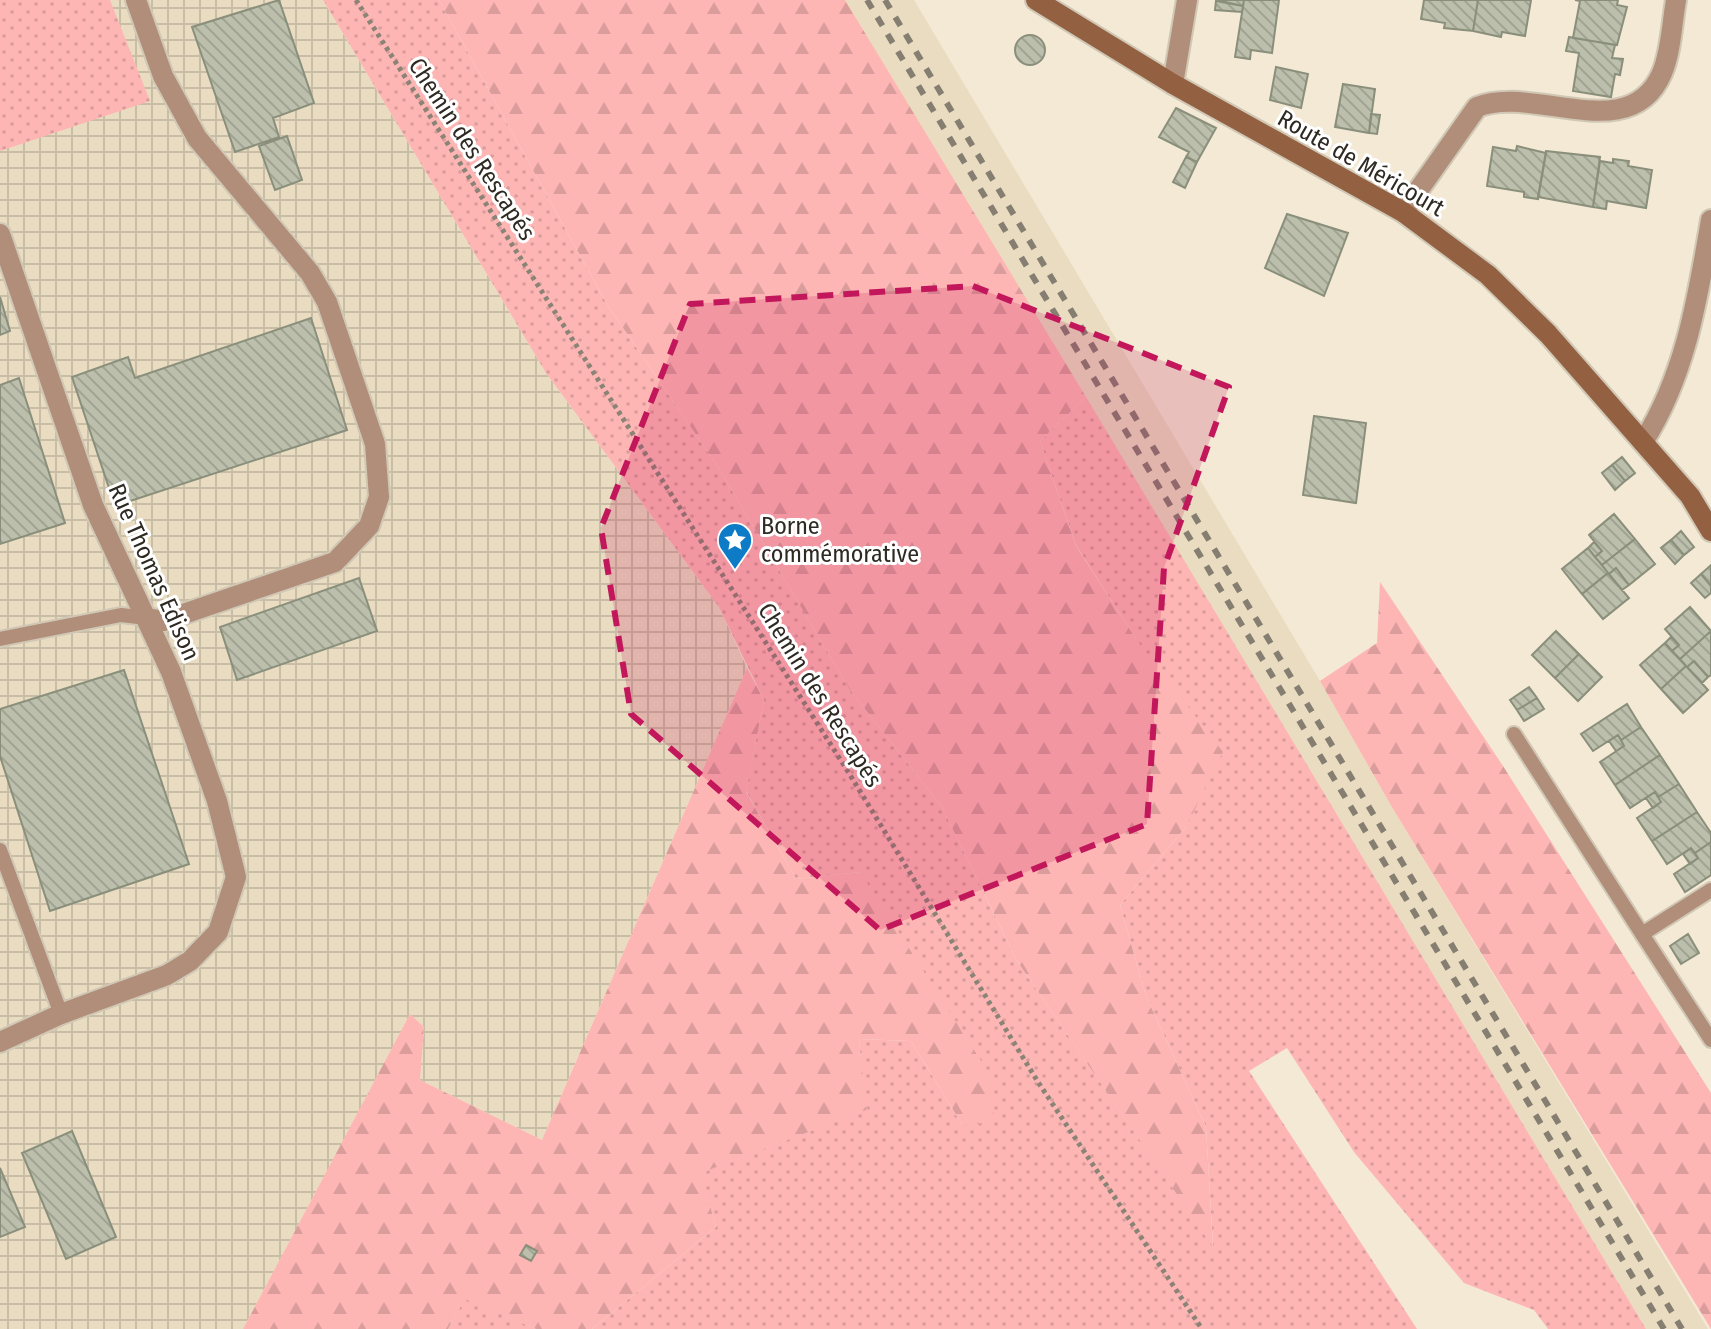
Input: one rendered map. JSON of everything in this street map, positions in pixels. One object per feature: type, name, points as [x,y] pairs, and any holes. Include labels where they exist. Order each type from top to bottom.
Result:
[{"type":"street","points":[[136,0],[163,76],[197,138],[310,273],[327,302],[375,444],[379,497],[369,526],[350,551],[335,562],[163,621],[147,618]]},
{"type":"street","name":"Route de Méricourt","points":[[1036,0],[1173,84],[1403,212],[1488,275],[1548,334],[1643,442],[1690,496],[1711,531]]},
{"type":"street","points":[[1173,84],[1187,0]]},
{"type":"street","points":[[1403,212],[1477,107],[1496,100],[1614,113],[1643,97],[1662,73],[1676,0]]},
{"type":"street","points":[[1643,442],[1655,423],[1683,356],[1711,220]]},
{"type":"street","name":"Rue Thomas Edison","points":[[0,234],[93,505],[171,672],[217,801],[236,877],[218,932],[190,961],[167,975],[61,1014]]},
{"type":"street","points":[[0,1042],[61,1014]]},
{"type":"lane","points":[[0,639],[121,615],[147,618]]},
{"type":"lane","points":[[1514,734],[1711,1040]]},
{"type":"lane","points":[[0,850],[61,1014]]},
{"type":"lane","points":[[1642,934],[1711,890]]},
{"type":"path","name":"Chemin des Rescapés","points":[[356,0],[847,770],[1038,1082],[1202,1329]]},
{"type":"highlighted area","points":[[973,286],[1229,387],[1164,568],[1147,824],[880,930],[631,714],[601,528],[690,304]]},
{"type":"shaded area","points":[[0,0],[323,0],[546,373],[719,607],[747,668],[542,1140],[420,1080],[424,1027],[410,1015],[243,1329],[0,1329]]},
{"type":"shaded area","points":[[845,0],[914,0],[1393,809],[1708,1329],[1646,1329]]},
{"type":"green space","points":[[0,0],[110,0],[150,101],[0,151]]},
{"type":"green space","points":[[323,0],[439,0],[608,306],[718,467],[850,690],[942,807],[1017,961],[1213,1246],[1206,1127],[1146,996],[1120,905],[1186,827],[1136,639],[1076,545],[1040,441],[1086,397],[1646,1329],[1548,1329],[1534,1310],[1464,1283],[1354,1152],[1287,1048],[1249,1071],[1417,1329],[592,1329],[716,1227],[700,1173],[865,1110],[859,1039],[911,1041],[963,1126],[860,872],[796,879],[746,791],[764,700],[719,607],[546,373]]},
{"type":"green space","points":[[439,0],[845,0],[1086,397],[1040,441],[1076,546],[1136,639],[1223,752],[1186,827],[1120,905],[1146,996],[1206,1127],[1213,1247],[1017,961],[942,807],[850,690],[718,467],[608,306]]},
{"type":"green space","points":[[1380,582],[1503,766],[1711,1093],[1711,1329],[1393,809],[1320,681],[1377,643]]},
{"type":"green space","points":[[747,668],[764,700],[746,792],[796,879],[860,872],[994,1081],[994,1121],[963,1126],[911,1041],[859,1039],[866,1110],[701,1173],[716,1227],[592,1329],[536,1329],[465,1299],[448,1329],[243,1329],[410,1014],[424,1027],[420,1080],[542,1140]]},
{"type":"green space","points":[[465,1298],[536,1329],[448,1329]]},
{"type":"building","points":[[279,0],[314,103],[273,118],[279,137],[235,152],[192,27]]},
{"type":"building","points":[[1216,0],[1244,0],[1243,6]]},
{"type":"building","points":[[1244,0],[1279,0],[1272,53],[1251,50],[1250,59],[1235,57]]},
{"type":"building","points":[[1424,0],[1478,0],[1473,31],[1444,28],[1445,23],[1421,19]]},
{"type":"building","points":[[1478,0],[1531,0],[1525,36],[1502,32],[1501,37],[1473,31]]},
{"type":"building","points":[[1575,0],[1618,0],[1617,5],[1627,7],[1617,45],[1573,38],[1580,1]]},
{"type":"building","points":[[1216,1],[1243,6],[1242,12],[1215,10]]},
{"type":"building","points":[[1030,35],[1041,39],[1045,50],[1041,61],[1030,65],[1019,61],[1015,50],[1019,39]]},
{"type":"building","points":[[1569,37],[1615,45],[1612,58],[1623,59],[1620,75],[1615,74],[1611,97],[1573,91],[1579,53],[1566,51]]},
{"type":"building","points":[[1276,67],[1308,74],[1301,108],[1270,100]]},
{"type":"building","points":[[1343,84],[1375,89],[1369,133],[1335,127]]},
{"type":"building","points":[[1176,108],[1216,128],[1197,162],[1186,157],[1189,152],[1159,137]]},
{"type":"building","points":[[1371,114],[1380,115],[1377,134],[1369,133]]},
{"type":"building","points":[[287,136],[302,180],[275,190],[259,146]]},
{"type":"building","points":[[1517,146],[1546,153],[1538,199],[1524,197],[1524,192],[1487,186],[1493,147],[1516,151]]},
{"type":"building","points":[[1546,151],[1600,157],[1593,207],[1538,197]]},
{"type":"building","points":[[1186,157],[1197,162],[1185,188],[1173,182]]},
{"type":"building","points":[[1613,159],[1629,161],[1628,166],[1652,170],[1646,208],[1607,201],[1606,209],[1593,207],[1600,161],[1613,163]]},
{"type":"building","points":[[1287,214],[1348,233],[1324,296],[1265,268]]},
{"type":"building","points":[[0,297],[10,331],[0,335]]},
{"type":"building","points":[[311,318],[347,430],[115,506],[72,377],[128,357],[135,378]]},
{"type":"building","points":[[19,378],[65,523],[0,544],[0,385]]},
{"type":"building","points":[[1314,416],[1366,423],[1356,503],[1303,495]]},
{"type":"building","points":[[1622,457],[1635,473],[1625,481],[1612,465]]},
{"type":"building","points":[[1612,465],[1625,481],[1615,490],[1602,473]]},
{"type":"building","points":[[1614,514],[1635,539],[1602,565],[1595,557],[1602,551],[1589,535]]},
{"type":"building","points":[[1681,531],[1694,547],[1684,555],[1671,540]]},
{"type":"building","points":[[1635,539],[1655,564],[1629,585],[1616,568],[1609,574],[1602,565]]},
{"type":"building","points":[[1671,540],[1684,555],[1675,564],[1661,548]]},
{"type":"building","points":[[1594,542],[1602,551],[1595,557],[1588,548]]},
{"type":"building","points":[[1588,548],[1608,573],[1582,594],[1562,569]]},
{"type":"building","points":[[1711,565],[1711,586],[1701,574]]},
{"type":"building","points":[[1616,568],[1629,585],[1622,590],[1609,574]]},
{"type":"building","points":[[1608,573],[1629,598],[1603,619],[1582,594]]},
{"type":"building","points":[[1701,574],[1711,586],[1711,593],[1705,598],[1691,583]]},
{"type":"building","points":[[359,578],[377,631],[237,680],[220,627]]},
{"type":"building","points":[[1690,607],[1711,631],[1680,659],[1672,651],[1679,645],[1665,629]]},
{"type":"building","points":[[1556,631],[1579,654],[1555,678],[1532,655]]},
{"type":"building","points":[[1711,631],[1711,675],[1708,677],[1694,661],[1687,667],[1680,659]]},
{"type":"building","points":[[1671,637],[1679,645],[1672,651],[1665,643]]},
{"type":"building","points":[[1665,643],[1686,666],[1661,689],[1640,665]]},
{"type":"building","points":[[1579,654],[1602,677],[1578,701],[1555,678]]},
{"type":"building","points":[[1694,661],[1708,677],[1702,683],[1687,667]]},
{"type":"building","points":[[1686,666],[1708,690],[1683,713],[1661,689]]},
{"type":"building","points":[[124,670],[189,864],[50,911],[0,756],[0,709]]},
{"type":"building","points":[[1529,687],[1537,698],[1517,710],[1510,700]]},
{"type":"building","points":[[1537,698],[1544,709],[1524,721],[1517,710]]},
{"type":"building","points":[[1627,704],[1641,727],[1621,740],[1618,735],[1593,751],[1581,734]]},
{"type":"building","points":[[1641,727],[1660,755],[1615,785],[1600,762],[1624,746],[1621,740]]},
{"type":"building","points":[[1618,735],[1624,746],[1616,751],[1609,741]]},
{"type":"building","points":[[1660,755],[1679,784],[1658,797],[1655,792],[1630,808],[1615,785]]},
{"type":"building","points":[[1679,784],[1697,812],[1652,841],[1637,818],[1661,802],[1658,797]]},
{"type":"building","points":[[1655,792],[1661,802],[1653,808],[1646,798]]},
{"type":"building","points":[[1697,812],[1711,833],[1711,842],[1695,853],[1691,848],[1667,864],[1652,841]]},
{"type":"building","points":[[1711,842],[1711,875],[1685,892],[1674,874],[1698,858],[1695,853]]},
{"type":"building","points":[[1691,848],[1698,858],[1690,864],[1683,854]]},
{"type":"building","points":[[1688,934],[1699,953],[1681,964],[1670,946]]},
{"type":"building","points":[[72,1131],[116,1237],[66,1259],[22,1153]]},
{"type":"building","points":[[0,1168],[25,1227],[0,1237]]},
{"type":"building","points":[[526,1245],[537,1251],[531,1261],[520,1255]]},
{"type":"railway","points":[[867,0],[1664,1329]]},
{"type":"railway","points":[[885,0],[1682,1329]]},
{"type":"place","name":"Borne commémorative","points":[[735,571]]}]
